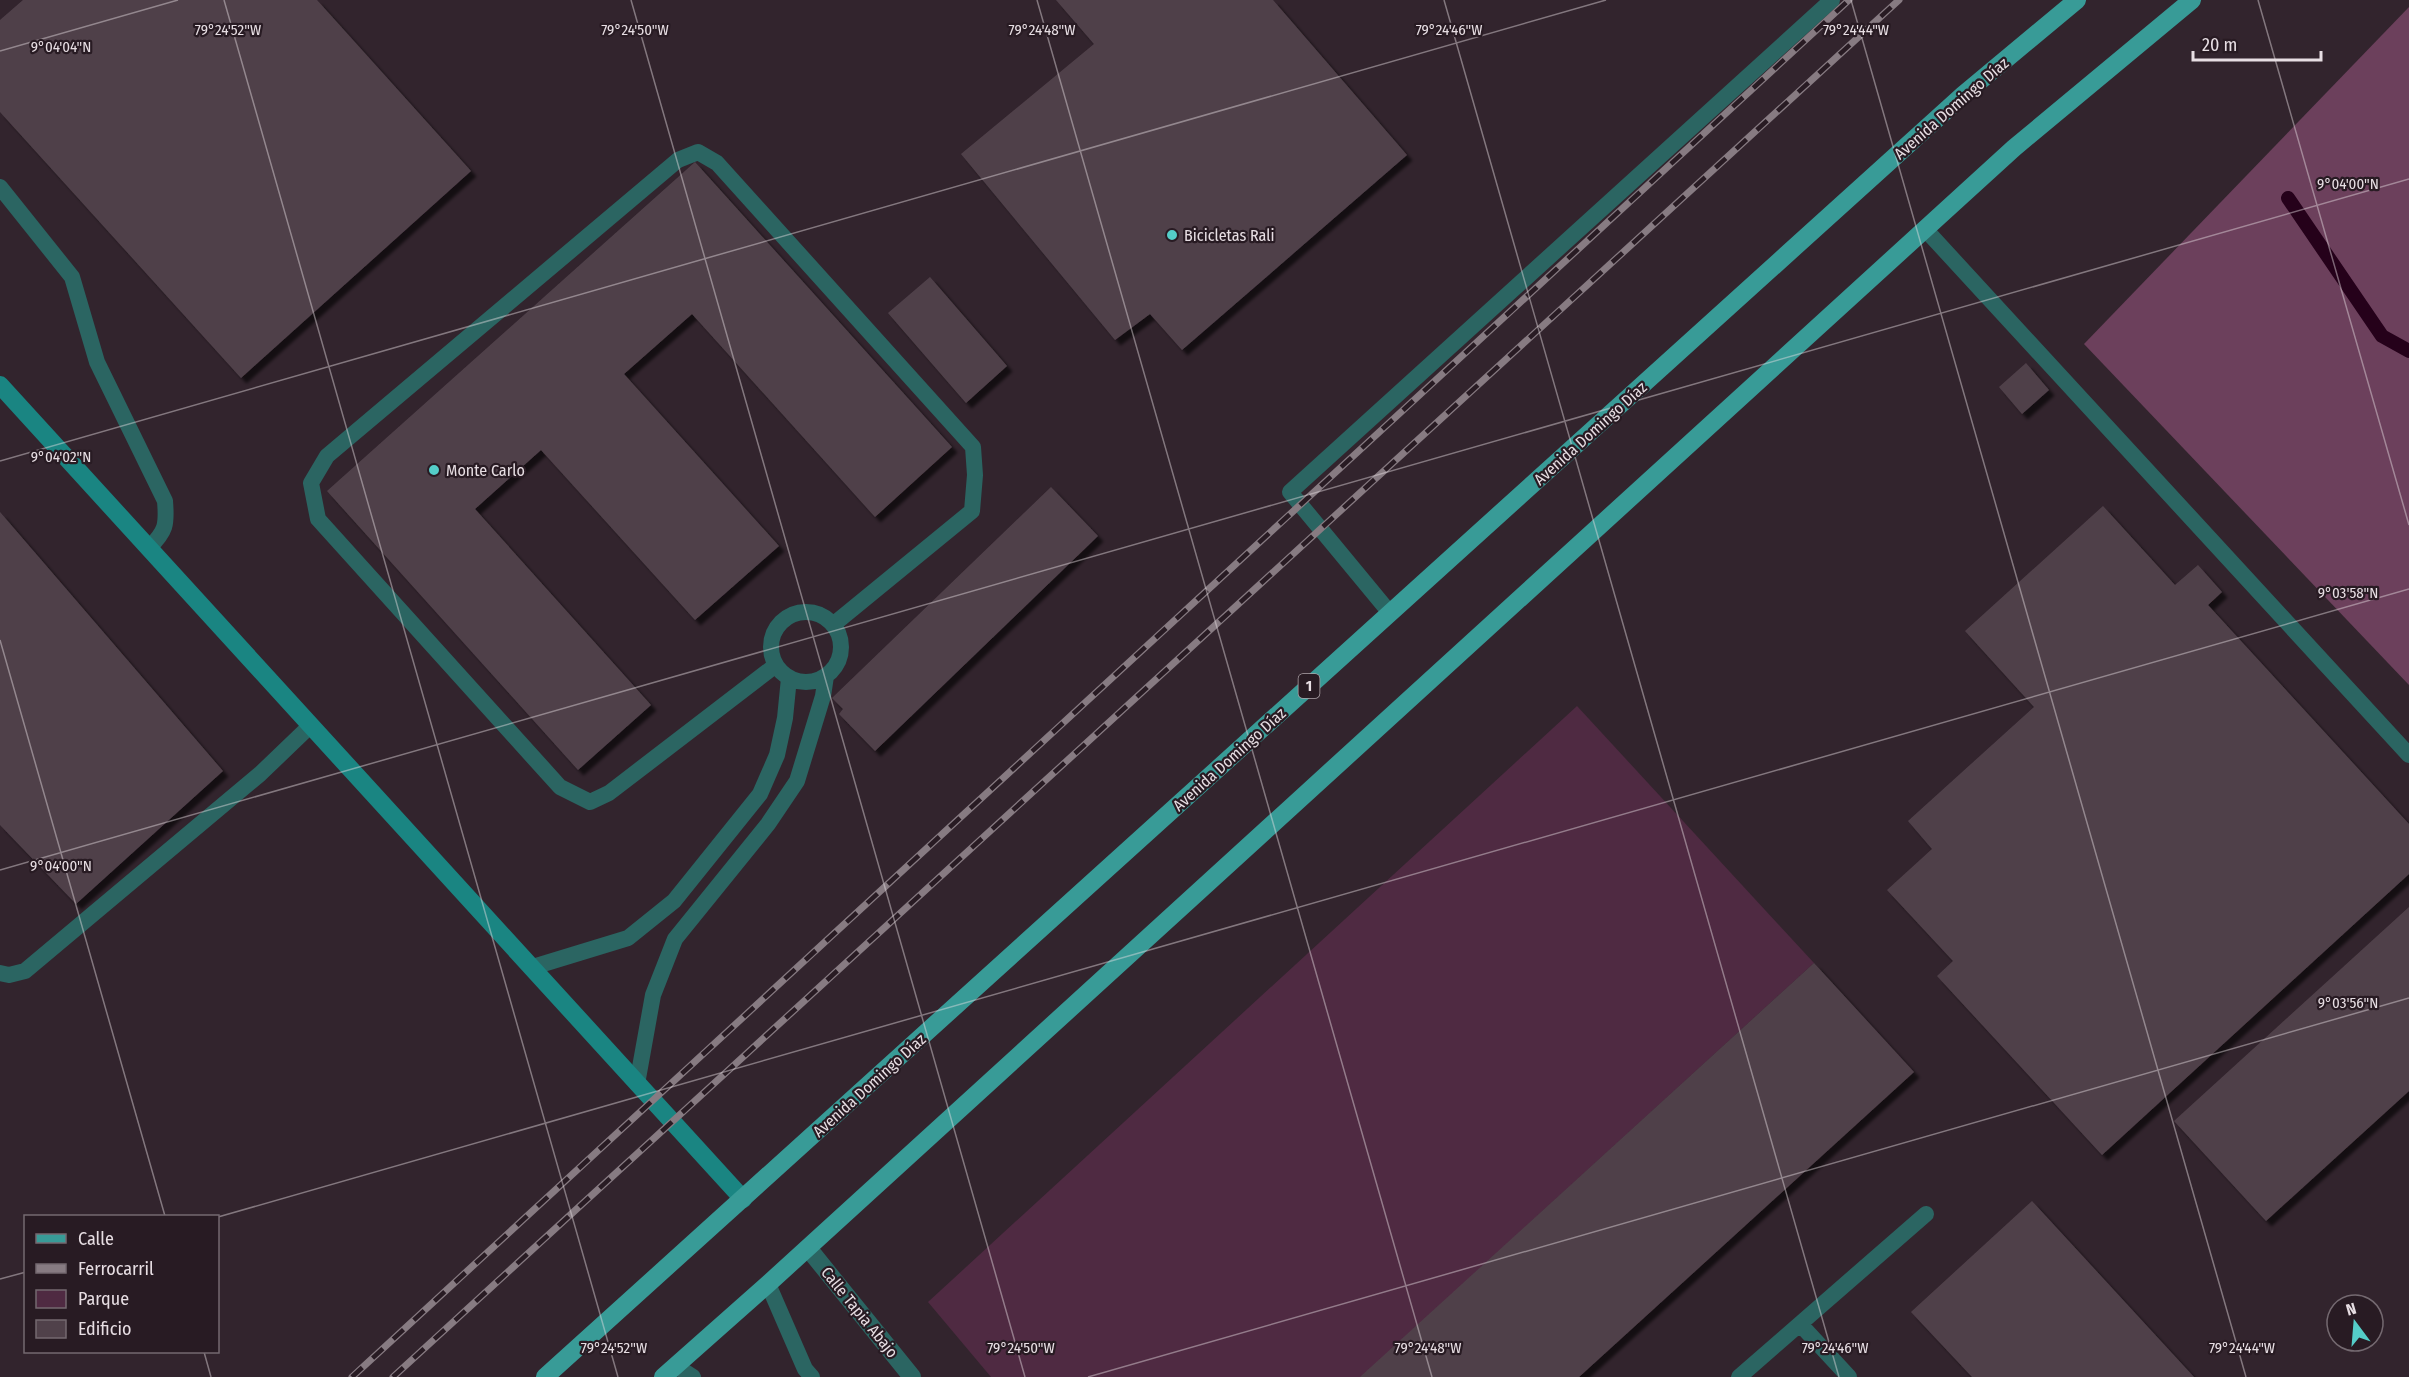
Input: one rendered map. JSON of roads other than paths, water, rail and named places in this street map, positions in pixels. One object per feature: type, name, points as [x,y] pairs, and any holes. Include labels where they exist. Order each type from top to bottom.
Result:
[{"type":"main road","name":"Avenida Domingo Díaz","points":[[545,1377],[1963,95],[2077,0]]},
{"type":"main road","points":[[669,1371],[808,1248],[2014,148],[2192,0]]},
{"type":"street","points":[[0,385],[743,1199]]},
{"type":"street","name":"Calle Tapia Abajo","points":[[808,1248],[912,1377]]},
{"type":"lane","points":[[1390,613],[1290,492],[1828,2]]},
{"type":"lane","points":[[776,665],[609,793],[590,802],[560,788],[318,519],[311,483],[327,456],[678,160],[698,152],[717,163],[973,447],[975,475],[972,511],[834,624]]},
{"type":"lane","points":[[0,187],[72,277],[97,362],[165,501],[167,521],[161,535],[149,548]]},
{"type":"lane","points":[[1925,230],[2409,755]]},
{"type":"lane","points":[[802,611],[825,616],[834,624],[840,634],[842,646],[840,658],[826,676],[808,682],[789,678],[776,665],[771,642],[774,631],[782,621],[802,611]]},
{"type":"lane","points":[[637,1084],[653,995],[675,939],[768,824],[797,780],[824,696],[826,676]]},
{"type":"lane","points":[[533,967],[628,938],[674,901],[760,794],[777,754],[785,718],[789,678]]},
{"type":"lane","points":[[0,973],[9,975],[25,971],[260,774],[310,726]]},
{"type":"lane","points":[[1739,1377],[1926,1214]]},
{"type":"lane","points":[[768,1284],[806,1369],[812,1377]]},
{"type":"lane","points":[[1800,1324],[1848,1377]]},
{"type":"lane","points":[[669,1371],[693,1377]]},
{"type":"waterway","points":[[2288,198],[2382,336],[2409,351]]},
{"type":"railway","points":[[352,1377],[1849,0]]},
{"type":"railway","points":[[393,1377],[1899,0]]},
{"type":"place","name":"Bicicletas Rali","points":[[1172,235]]},
{"type":"place","name":"Monte Carlo","points":[[434,470]]}]
